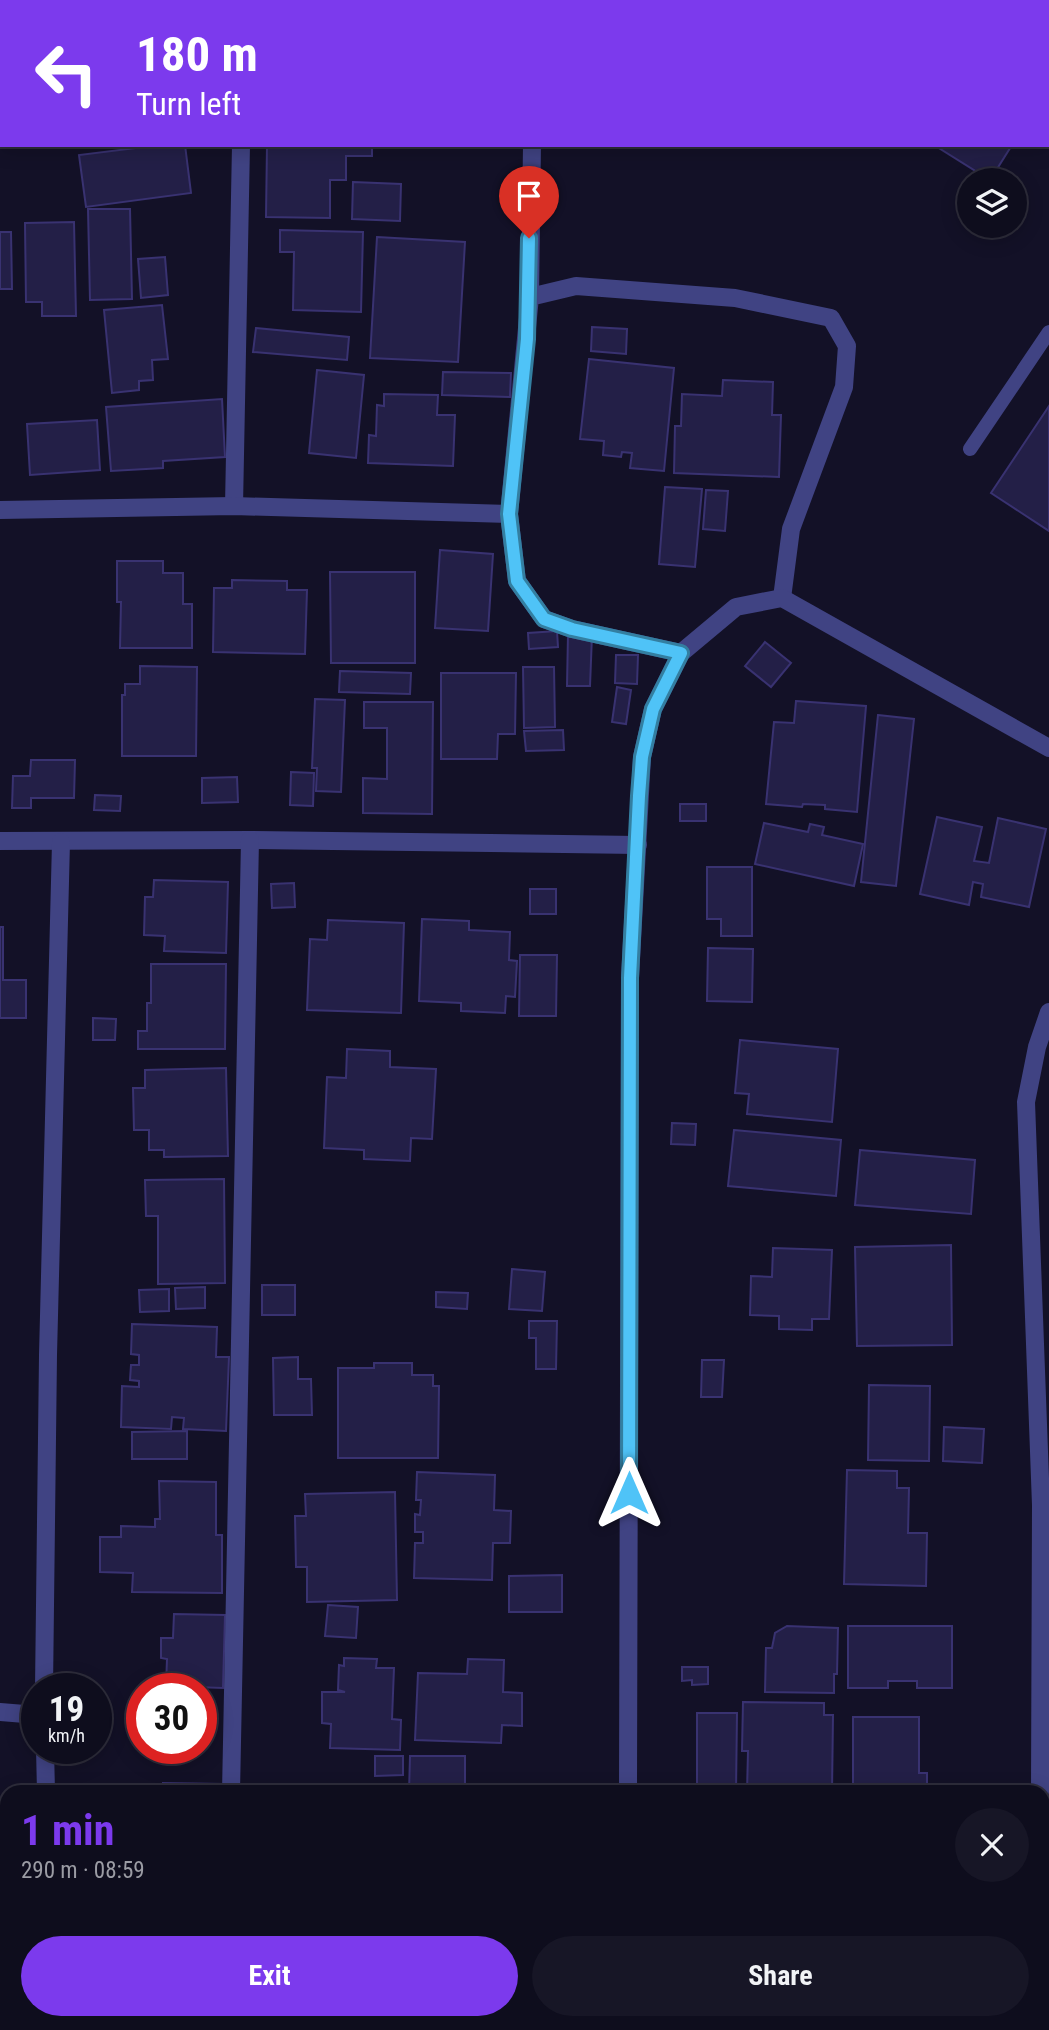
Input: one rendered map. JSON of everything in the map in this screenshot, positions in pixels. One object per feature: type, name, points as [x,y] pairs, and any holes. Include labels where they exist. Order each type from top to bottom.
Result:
[{"type":"street","points":[[234,506],[241,147]]},
{"type":"street","points":[[532,147],[530,296],[509,514],[517,581],[544,619],[572,629],[681,653]]},
{"type":"street","points":[[530,296],[576,286],[590,287],[735,298],[831,318],[847,346],[844,387],[791,530],[782,598]]},
{"type":"street","points":[[0,510],[234,506],[509,514]]},
{"type":"street","points":[[628,1785],[630,978],[642,757],[653,709],[681,653],[736,607],[782,598],[1049,747]]},
{"type":"street","points":[[0,841],[250,840],[638,845]]},
{"type":"street","points":[[231,1785],[250,840]]},
{"type":"street","points":[[44,1673],[48,1355],[61,842]]},
{"type":"street","points":[[1040,1785],[1041,1505],[1026,1102],[1037,1047],[1049,1012]]},
{"type":"street","points":[[0,1712],[21,1714]]},
{"type":"street","points":[[45,1764],[46,1785]]},
{"type":"lane","points":[[970,449],[1049,332]]},
{"type":"building","points":[[144,147],[185,147],[191,193],[86,207],[79,155]]},
{"type":"building","points":[[267,147],[372,147],[372,156],[346,156],[346,180],[330,180],[330,218],[266,217]]},
{"type":"building","points":[[937,147],[1011,147],[998,168],[971,168]]},
{"type":"building","points":[[353,182],[401,184],[400,221],[352,219]]},
{"type":"building","points":[[88,209],[130,209],[132,299],[90,300]]},
{"type":"building","points":[[74,222],[76,316],[42,316],[42,302],[26,302],[25,223]]},
{"type":"building","points":[[280,230],[363,232],[361,312],[293,310],[294,252],[280,252]]},
{"type":"building","points":[[0,232],[11,232],[12,289],[0,289]]},
{"type":"building","points":[[377,237],[465,242],[458,362],[370,358]]},
{"type":"building","points":[[165,257],[168,295],[141,298],[138,259]]},
{"type":"building","points":[[162,305],[168,359],[152,360],[153,380],[139,381],[139,390],[112,393],[104,310]]},
{"type":"building","points":[[592,327],[627,329],[626,354],[591,351]]},
{"type":"building","points":[[256,328],[349,337],[347,360],[253,352]]},
{"type":"building","points":[[589,359],[674,368],[664,471],[630,468],[632,453],[622,452],[621,457],[603,455],[604,441],[580,439]]},
{"type":"building","points":[[317,370],[364,375],[356,458],[309,453]]},
{"type":"building","points":[[443,372],[511,373],[510,397],[442,395]]},
{"type":"building","points":[[723,380],[773,382],[772,415],[781,415],[779,477],[674,473],[675,426],[681,426],[682,394],[722,396]]},
{"type":"building","points":[[384,394],[438,395],[437,415],[455,415],[453,466],[368,463],[369,435],[376,436],[377,405],[384,406]]},
{"type":"building","points":[[222,399],[225,457],[163,461],[163,468],[111,471],[106,407]]},
{"type":"building","points":[[1049,406],[1049,531],[991,493]]},
{"type":"building","points":[[97,420],[100,470],[30,475],[27,424]]},
{"type":"building","points":[[665,487],[702,489],[695,567],[659,564]]},
{"type":"building","points":[[706,490],[728,491],[725,531],[703,529]]},
{"type":"building","points":[[440,550],[493,554],[488,631],[435,628]]},
{"type":"building","points":[[117,561],[163,561],[163,573],[183,573],[183,604],[192,604],[192,648],[120,648],[121,602],[117,602]]},
{"type":"building","points":[[330,572],[415,572],[415,663],[331,663]]},
{"type":"building","points":[[232,580],[287,581],[287,590],[307,590],[305,654],[213,652],[214,588],[232,588]]},
{"type":"building","points":[[557,631],[558,647],[529,649],[528,633]]},
{"type":"building","points":[[568,634],[592,635],[590,686],[567,686]]},
{"type":"building","points":[[765,642],[791,663],[771,687],[745,666]]},
{"type":"building","points":[[616,655],[638,655],[637,684],[615,683]]},
{"type":"building","points":[[140,666],[197,667],[196,756],[122,756],[122,695],[125,695],[125,684],[140,684]]},
{"type":"building","points":[[523,667],[554,667],[555,727],[524,728]]},
{"type":"building","points":[[340,671],[411,673],[410,694],[339,692]]},
{"type":"building","points":[[441,673],[516,673],[515,734],[498,734],[497,759],[441,759]]},
{"type":"building","points":[[617,687],[631,690],[626,724],[612,722]]},
{"type":"building","points":[[315,699],[345,700],[341,792],[316,791],[317,768],[312,768]]},
{"type":"building","points":[[796,701],[866,706],[857,812],[825,809],[825,805],[803,804],[802,807],[766,804],[774,722],[794,723]]},
{"type":"building","points":[[364,702],[433,702],[432,814],[363,813],[363,778],[387,779],[387,728],[364,728]]},
{"type":"building","points":[[878,715],[914,719],[896,886],[861,882]]},
{"type":"building","points":[[563,730],[564,750],[526,751],[524,731]]},
{"type":"building","points":[[31,760],[75,760],[74,798],[31,798],[31,808],[12,808],[13,776],[30,776]]},
{"type":"building","points":[[291,772],[314,773],[313,806],[290,805]]},
{"type":"building","points":[[237,777],[238,802],[202,803],[202,778]]},
{"type":"building","points":[[95,795],[121,796],[120,811],[94,810]]},
{"type":"building","points":[[680,804],[706,804],[706,821],[680,821]]},
{"type":"building","points":[[937,817],[982,827],[974,861],[989,863],[998,818],[1046,829],[1029,907],[981,897],[983,884],[973,882],[969,905],[920,894]]},
{"type":"building","points":[[764,823],[808,832],[810,824],[824,827],[822,835],[863,844],[854,886],[755,864]]},
{"type":"building","points":[[707,867],[752,867],[752,936],[721,936],[721,919],[707,919]]},
{"type":"building","points":[[154,880],[228,882],[226,953],[164,951],[165,936],[144,935],[145,897],[153,897]]},
{"type":"building","points":[[294,883],[295,907],[272,908],[271,884]]},
{"type":"building","points":[[530,889],[556,889],[556,914],[530,914]]},
{"type":"building","points":[[422,919],[469,921],[469,930],[510,932],[509,960],[517,961],[515,997],[506,996],[505,1013],[461,1011],[461,1003],[419,1001]]},
{"type":"building","points":[[328,920],[404,923],[401,1013],[307,1010],[310,939],[327,940]]},
{"type":"building","points":[[0,927],[3,927],[3,980],[26,980],[26,1018],[0,1018]]},
{"type":"building","points":[[708,948],[753,949],[752,1002],[707,1001]]},
{"type":"building","points":[[520,955],[557,955],[556,1016],[519,1016]]},
{"type":"building","points":[[151,964],[226,964],[225,1049],[138,1049],[138,1031],[147,1031],[147,1003],[151,1003]]},
{"type":"building","points":[[93,1018],[116,1019],[115,1040],[93,1040]]},
{"type":"building","points":[[740,1040],[838,1049],[832,1122],[747,1114],[749,1094],[735,1093]]},
{"type":"building","points":[[347,1049],[390,1051],[390,1067],[436,1069],[432,1139],[411,1138],[410,1161],[364,1159],[364,1150],[324,1148],[327,1077],[346,1078]]},
{"type":"building","points":[[226,1068],[228,1156],[164,1157],[164,1150],[149,1150],[149,1130],[134,1130],[133,1088],[145,1088],[145,1070]]},
{"type":"building","points":[[672,1123],[696,1124],[695,1145],[671,1144]]},
{"type":"building","points":[[734,1130],[841,1140],[836,1196],[728,1186]]},
{"type":"building","points":[[860,1150],[975,1160],[971,1214],[855,1205]]},
{"type":"building","points":[[224,1179],[225,1283],[158,1284],[158,1216],[146,1216],[145,1180]]},
{"type":"building","points":[[951,1245],[952,1345],[857,1346],[855,1247]]},
{"type":"building","points":[[773,1248],[832,1250],[829,1319],[812,1319],[812,1330],[779,1329],[779,1316],[750,1315],[751,1276],[772,1277]]},
{"type":"building","points":[[512,1269],[545,1272],[542,1311],[509,1309]]},
{"type":"building","points":[[262,1285],[295,1285],[295,1315],[262,1315]]},
{"type":"building","points":[[205,1287],[205,1308],[176,1309],[175,1288]]},
{"type":"building","points":[[169,1289],[169,1311],[140,1312],[139,1290]]},
{"type":"building","points":[[436,1292],[468,1293],[467,1309],[436,1307]]},
{"type":"building","points":[[529,1321],[557,1321],[556,1369],[536,1369],[536,1338],[529,1338]]},
{"type":"building","points":[[132,1324],[217,1327],[216,1357],[229,1357],[226,1431],[183,1429],[184,1418],[172,1417],[171,1429],[121,1427],[122,1386],[139,1387],[139,1381],[130,1380],[131,1365],[139,1365],[139,1355],[131,1354]]},
{"type":"building","points":[[298,1357],[298,1379],[311,1379],[312,1415],[274,1415],[273,1358]]},
{"type":"building","points":[[702,1360],[724,1360],[722,1397],[701,1397]]},
{"type":"building","points":[[374,1363],[412,1363],[412,1375],[433,1375],[433,1386],[439,1386],[438,1458],[338,1458],[338,1368],[374,1368]]},
{"type":"building","points":[[869,1385],[930,1386],[929,1461],[868,1460]]},
{"type":"building","points":[[944,1427],[984,1429],[982,1463],[943,1461]]},
{"type":"building","points":[[187,1431],[187,1459],[132,1459],[132,1432]]},
{"type":"building","points":[[847,1470],[897,1471],[897,1488],[909,1488],[908,1533],[927,1533],[926,1586],[844,1584]]},
{"type":"building","points":[[417,1472],[495,1475],[494,1510],[511,1511],[510,1543],[493,1543],[492,1580],[414,1578],[415,1543],[423,1543],[423,1532],[415,1532],[415,1514],[420,1515],[421,1500],[416,1500]]},
{"type":"building","points":[[159,1481],[216,1482],[216,1535],[222,1535],[222,1593],[132,1592],[133,1573],[100,1572],[100,1537],[121,1537],[121,1526],[155,1527],[155,1519],[160,1519]]},
{"type":"building","points":[[395,1492],[397,1600],[307,1602],[307,1567],[296,1567],[295,1516],[306,1516],[305,1494]]},
{"type":"building","points":[[562,1575],[562,1612],[509,1612],[509,1576]]},
{"type":"building","points":[[328,1605],[358,1607],[356,1638],[325,1636]]},
{"type":"building","points":[[174,1614],[225,1615],[223,1688],[217,1688],[217,1673],[166,1673],[167,1659],[161,1658],[161,1638],[173,1638]]},
{"type":"building","points":[[787,1626],[838,1628],[834,1693],[765,1692],[766,1648],[772,1648],[775,1633]]},
{"type":"building","points":[[848,1626],[952,1626],[952,1688],[917,1688],[917,1681],[888,1681],[888,1688],[848,1688]]},
{"type":"building","points":[[344,1658],[377,1659],[376,1668],[394,1668],[392,1719],[401,1720],[400,1750],[330,1748],[331,1724],[322,1723],[322,1692],[345,1692],[338,1690],[339,1665],[344,1666]]},
{"type":"building","points":[[468,1659],[504,1660],[503,1692],[522,1693],[522,1726],[502,1725],[501,1743],[415,1740],[418,1673],[467,1674]]},
{"type":"building","points":[[682,1667],[708,1667],[708,1684],[692,1685],[692,1680],[682,1681]]},
{"type":"building","points":[[743,1702],[824,1703],[824,1715],[833,1715],[832,1785],[747,1785],[748,1751],[742,1751]]},
{"type":"building","points":[[697,1713],[737,1713],[736,1785],[697,1785]]},
{"type":"building","points":[[853,1717],[919,1717],[919,1773],[927,1773],[927,1785],[853,1785]]},
{"type":"building","points":[[375,1756],[403,1756],[403,1775],[375,1776]]},
{"type":"building","points":[[410,1756],[465,1756],[465,1785],[409,1785]]},
{"type":"building","points":[[163,1783],[224,1784],[224,1785]]},
{"type":"route","points":[[529,238],[530,296],[527,339],[509,514],[517,581],[544,619],[572,629],[681,653],[653,709],[642,757],[639,796],[630,978],[629,1493]]}]
